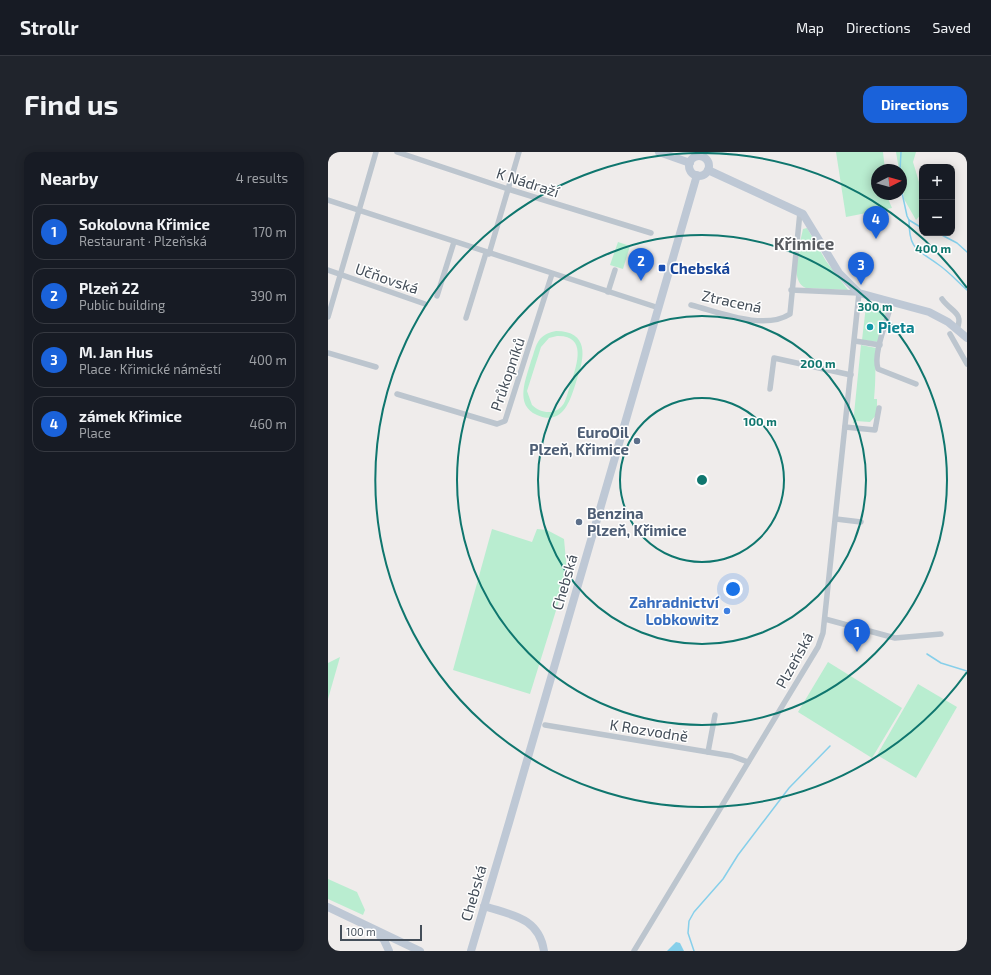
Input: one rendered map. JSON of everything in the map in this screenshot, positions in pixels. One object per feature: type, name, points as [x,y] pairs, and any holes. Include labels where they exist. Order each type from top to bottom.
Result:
[{"type":"main road","points":[[659,152],[690,163]]},
{"type":"main road","points":[[703,154],[708,162],[708,170],[703,174],[697,175],[690,169],[690,163],[696,156],[703,154]]},
{"type":"main road","points":[[708,170],[798,211],[809,222],[839,273],[859,293],[926,311],[942,318],[954,332],[967,338]]},
{"type":"main road","name":"Chebská","points":[[471,951],[697,175]]},
{"type":"main road","points":[[484,906],[518,917],[531,924],[540,935],[544,951]]},
{"type":"main road","points":[[328,907],[420,951]]},
{"type":"main road","points":[[360,922],[378,933],[389,951]]},
{"type":"street","points":[[341,274],[376,152]]},
{"type":"street","name":"K Nádraží","points":[[397,152],[508,189],[651,233]]},
{"type":"street","points":[[466,318],[519,152]]},
{"type":"street","points":[[328,200],[659,308]]},
{"type":"street","points":[[798,211],[791,290],[859,293]]},
{"type":"street","points":[[437,296],[454,242]]},
{"type":"street","name":"Učňovská","points":[[328,270],[426,304]]},
{"type":"street","points":[[608,292],[615,270]]},
{"type":"street","name":"Učňovská","points":[[328,317],[341,274]]},
{"type":"street","name":"Průkopníků","points":[[397,394],[497,424],[505,421],[552,274]]},
{"type":"street","name":"Ztracená","points":[[691,305],[757,322],[783,319],[790,314],[791,290]]},
{"type":"street","name":"Plzeňská","points":[[634,951],[818,647],[823,633],[859,293]]},
{"type":"street","points":[[942,299],[960,317],[960,323],[954,332],[967,364]]},
{"type":"street","points":[[890,308],[876,364],[878,369],[916,384]]},
{"type":"street","points":[[855,341],[880,345]]},
{"type":"street","points":[[328,353],[376,367]]},
{"type":"street","points":[[770,389],[774,358],[851,375]]},
{"type":"street","points":[[845,427],[875,430],[879,408]]},
{"type":"street","points":[[836,519],[861,522]]},
{"type":"street","points":[[825,619],[895,638],[941,634]]},
{"type":"street","points":[[708,752],[715,715]]},
{"type":"street","name":"K Rozvodně","points":[[546,725],[732,756],[748,762]]},
{"type":"green space","points":[[836,152],[883,152],[884,164],[871,164],[871,200],[889,200],[892,208],[846,217]]},
{"type":"green space","points":[[896,152],[916,152],[913,162],[919,182],[919,216],[916,220],[905,200],[907,200],[907,164],[898,164]]},
{"type":"green space","points":[[807,228],[826,261],[848,290],[806,288],[801,284],[796,270],[803,229]]},
{"type":"green space","points":[[618,242],[630,246],[623,269],[610,265]]},
{"type":"green space","points":[[866,306],[889,309],[878,342],[862,340]]},
{"type":"green space","points":[[556,331],[567,332],[574,335],[579,340],[583,354],[580,371],[565,409],[554,417],[546,418],[530,411],[526,405],[524,391],[531,361],[537,344],[544,336]],"holes":[[[557,336],[566,337],[573,340],[578,352],[576,366],[566,398],[559,409],[550,412],[541,411],[532,405],[527,391],[541,347],[549,338]]]},
{"type":"green space","points":[[861,345],[876,348],[874,399],[877,399],[877,414],[870,422],[855,421],[853,424]]},
{"type":"green space","points":[[492,529],[532,542],[537,529],[547,530],[564,539],[568,582],[563,588],[530,694],[453,670]]},
{"type":"green space","points":[[340,657],[328,699],[328,663]]},
{"type":"green space","points":[[828,662],[902,708],[872,758],[798,712]]},
{"type":"green space","points":[[918,684],[957,707],[916,778],[877,755]]},
{"type":"green space","points":[[328,879],[357,892],[365,910],[363,915],[328,899]]},
{"type":"water","points":[[676,942],[680,943],[684,951],[667,951]]},
{"type":"waterway","points":[[900,164],[901,152]]},
{"type":"waterway","points":[[904,200],[909,220],[919,226]]},
{"type":"waterway","points":[[909,220],[909,230],[916,248],[939,265],[967,290]]},
{"type":"waterway","points":[[944,236],[957,243],[967,252]]},
{"type":"waterway","points":[[927,654],[941,663],[967,671]]},
{"type":"waterway","points":[[694,951],[688,933],[689,921],[694,912],[723,879],[738,855],[789,788],[830,746]]},
{"type":"place","name":"zámek Křimice","points":[[876,239]]},
{"type":"place","name":"Chebská","points":[[662,268]]},
{"type":"place","name":"Plzeň 22","points":[[641,281]]},
{"type":"place","name":"M. Jan Hus","points":[[861,285]]},
{"type":"place","name":"Pieta","points":[[870,327]]},
{"type":"place","name":"EuroOil Plzeň, Křimice","points":[[637,441]]},
{"type":"place","name":"Benzina Plzeň, Křimice","points":[[579,522]]},
{"type":"place","name":"Zahradnictví Lobkowitz","points":[[727,611]]},
{"type":"place","name":"Sokolovna Křimice","points":[[857,652]]},
{"type":"district","name":"Křimice","points":[[804,243]]}]
